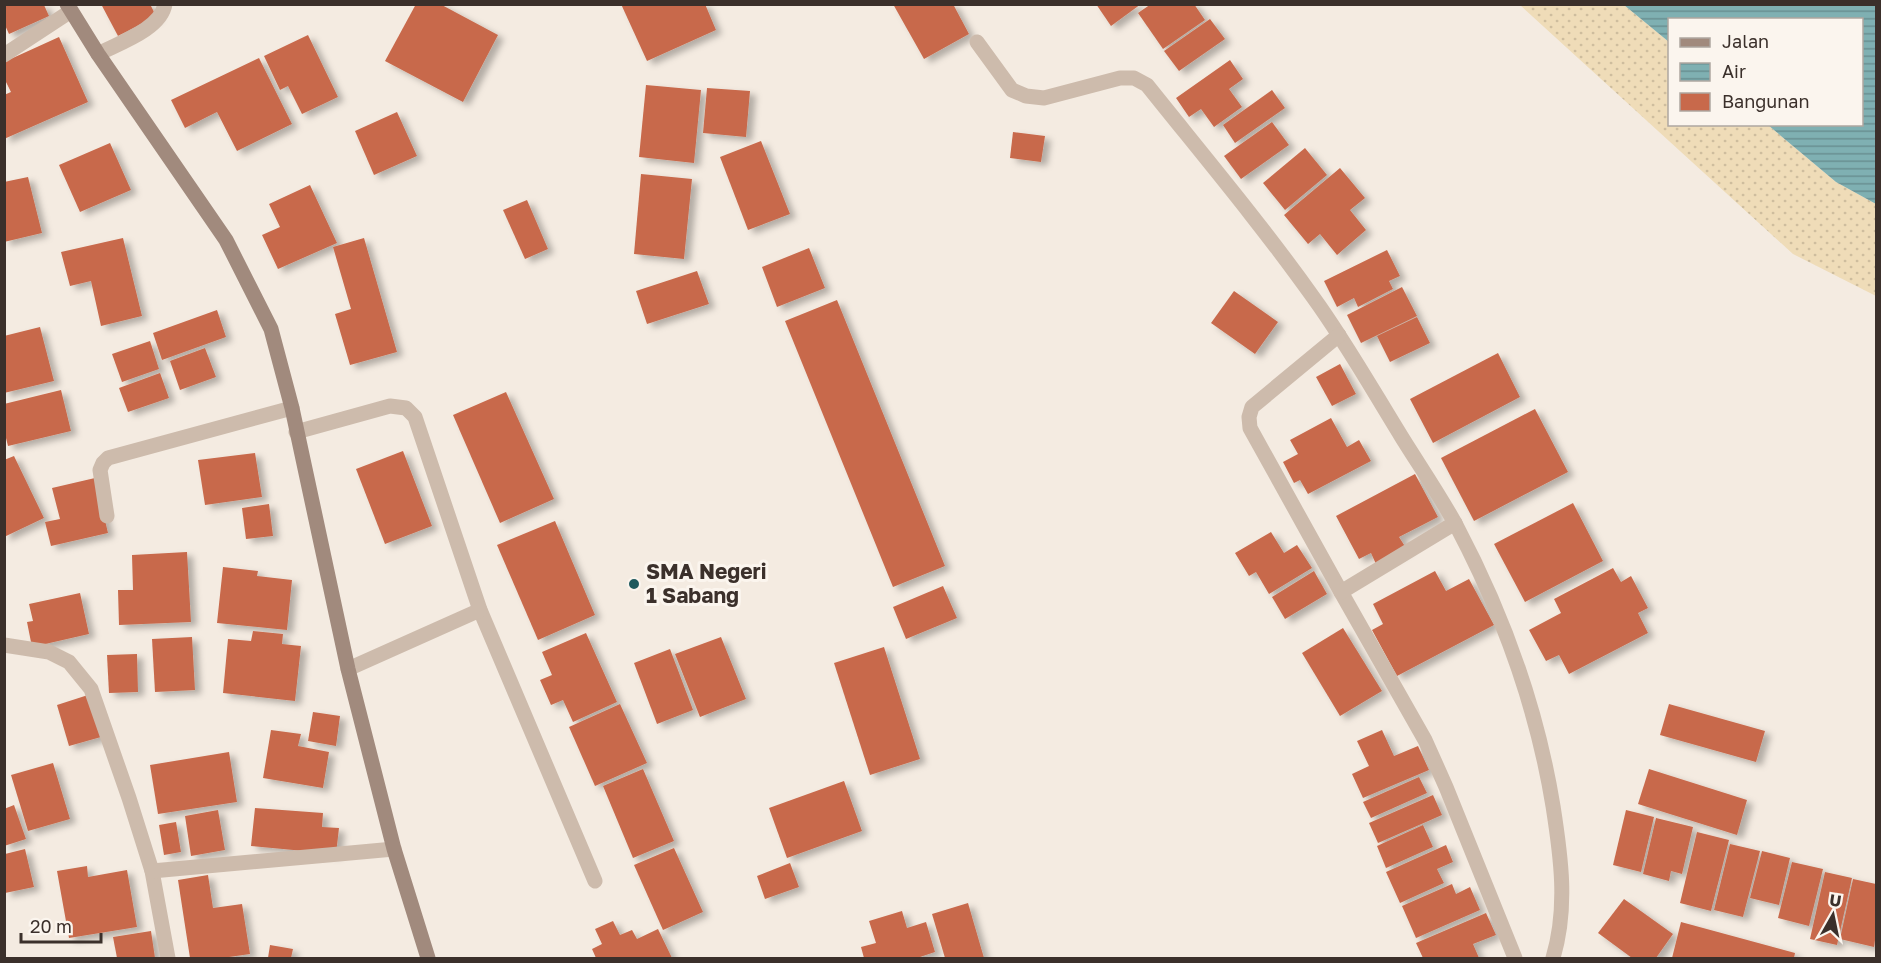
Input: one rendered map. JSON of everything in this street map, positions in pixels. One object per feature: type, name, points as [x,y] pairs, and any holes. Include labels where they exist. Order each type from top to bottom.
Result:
[{"type":"street","points":[[98,54],[153,25],[164,11],[165,4]]},
{"type":"street","points":[[4,55],[69,8],[226,240],[271,329],[292,408],[348,669],[394,849],[428,958]]},
{"type":"street","points":[[977,42],[1012,90],[1026,96],[1044,98],[1120,78],[1134,78],[1147,85],[1314,297],[1339,335],[1455,524],[1500,622],[1522,681],[1537,730],[1549,785],[1563,879],[1561,917],[1552,958]]},
{"type":"street","points":[[1339,335],[1252,407],[1249,417],[1250,428],[1425,740],[1515,958]]},
{"type":"street","points":[[296,432],[390,406],[406,408],[415,417],[480,610],[595,881]]},
{"type":"street","points":[[107,516],[100,470],[108,458],[292,408]]},
{"type":"street","points":[[1341,592],[1455,524]]},
{"type":"street","points":[[348,669],[480,610]]},
{"type":"street","points":[[4,645],[49,652],[69,662],[91,689],[152,871],[168,958]]},
{"type":"street","points":[[152,871],[394,849]]},
{"type":"sand","points":[[1520,5],[1624,5],[1668,41],[1668,126],[1769,126],[1836,182],[1876,204],[1876,296],[1793,254]]},
{"type":"water","points":[[1624,5],[1876,5],[1876,204],[1836,182],[1769,126],[1863,126],[1863,18],[1668,18],[1668,41]]},
{"type":"building","points":[[101,4],[150,4],[156,16],[118,36]]},
{"type":"building","points":[[416,4],[440,4],[498,35],[463,102],[385,61]]},
{"type":"building","points":[[621,4],[705,4],[716,30],[647,61]]},
{"type":"building","points":[[893,4],[953,4],[969,34],[924,59]]},
{"type":"building","points":[[1096,4],[1141,4],[1111,26]]},
{"type":"building","points":[[1151,4],[1194,4],[1205,20],[1163,49],[1138,13]]},
{"type":"building","points":[[4,5],[44,5],[49,16],[9,34],[4,23]]},
{"type":"building","points":[[1210,19],[1225,39],[1179,71],[1164,51]]},
{"type":"building","points":[[308,35],[338,97],[302,114],[288,86],[280,90],[264,56]]},
{"type":"building","points":[[59,37],[88,102],[4,139],[4,95],[11,92],[4,78],[4,62]]},
{"type":"building","points":[[259,58],[292,124],[237,151],[217,112],[185,128],[171,100]]},
{"type":"building","points":[[1230,60],[1243,79],[1229,89],[1242,107],[1214,127],[1201,109],[1189,117],[1176,98]]},
{"type":"building","points":[[646,85],[701,90],[694,163],[639,157]]},
{"type":"building","points":[[707,88],[750,91],[746,137],[703,133]]},
{"type":"building","points":[[1272,90],[1285,108],[1235,143],[1223,125]]},
{"type":"building","points":[[397,112],[417,156],[374,175],[355,131]]},
{"type":"building","points":[[1272,122],[1289,145],[1241,179],[1224,156]]},
{"type":"building","points":[[1013,132],[1045,136],[1041,162],[1010,158]]},
{"type":"building","points":[[761,141],[790,214],[748,230],[720,157]]},
{"type":"building","points":[[110,143],[131,190],[80,212],[59,165]]},
{"type":"building","points":[[1305,148],[1327,175],[1285,210],[1263,183]]},
{"type":"building","points":[[1340,168],[1365,198],[1350,210],[1366,230],[1337,255],[1320,234],[1308,244],[1284,215]]},
{"type":"building","points":[[641,174],[692,179],[684,259],[634,254]]},
{"type":"building","points":[[28,177],[42,233],[4,242],[4,182]]},
{"type":"building","points":[[310,185],[337,243],[278,269],[262,235],[280,227],[269,204]]},
{"type":"building","points":[[527,200],[548,249],[525,259],[503,210]]},
{"type":"building","points":[[123,238],[142,316],[101,326],[91,281],[70,286],[61,252]]},
{"type":"building","points":[[364,238],[397,352],[350,365],[335,314],[351,309],[333,247]]},
{"type":"building","points":[[809,248],[825,288],[777,307],[762,267]]},
{"type":"building","points":[[1387,250],[1400,276],[1389,281],[1393,289],[1358,307],[1354,298],[1337,307],[1324,281]]},
{"type":"building","points":[[697,271],[709,304],[647,324],[636,291]]},
{"type":"building","points":[[1402,287],[1417,316],[1361,343],[1347,315]]},
{"type":"building","points":[[1234,291],[1278,322],[1255,354],[1211,323]]},
{"type":"building","points":[[837,300],[945,566],[893,587],[785,321]]},
{"type":"building","points":[[217,310],[226,337],[162,360],[153,333]]},
{"type":"building","points":[[1417,317],[1430,343],[1390,362],[1377,336]]},
{"type":"building","points":[[40,327],[54,381],[4,393],[4,336]]},
{"type":"building","points":[[150,341],[159,369],[122,382],[112,354]]},
{"type":"building","points":[[205,348],[216,377],[180,390],[170,361]]},
{"type":"building","points":[[1498,353],[1520,397],[1433,443],[1410,399]]},
{"type":"building","points":[[1340,364],[1356,394],[1332,406],[1316,377]]},
{"type":"building","points":[[160,373],[169,398],[128,412],[119,388]]},
{"type":"building","points":[[61,390],[71,431],[8,446],[4,430],[4,404]]},
{"type":"building","points":[[506,392],[554,499],[500,523],[453,415]]},
{"type":"building","points":[[1535,409],[1568,472],[1474,521],[1441,458]]},
{"type":"building","points":[[1331,418],[1347,447],[1359,440],[1371,461],[1308,494],[1300,480],[1294,483],[1283,462],[1298,454],[1290,440]]},
{"type":"building","points":[[403,451],[432,526],[385,544],[356,469]]},
{"type":"building","points":[[255,453],[262,497],[205,505],[198,460]]},
{"type":"building","points":[[14,456],[44,518],[4,537],[4,460]]},
{"type":"building","points":[[1415,474],[1438,517],[1399,537],[1406,548],[1376,564],[1371,553],[1359,559],[1336,516]]},
{"type":"building","points":[[95,478],[108,533],[51,546],[45,522],[60,519],[52,488]]},
{"type":"building","points":[[1573,503],[1603,561],[1525,602],[1494,544]]},
{"type":"building","points":[[269,504],[273,536],[246,539],[242,508]]},
{"type":"building","points":[[555,521],[595,615],[538,640],[497,545]]},
{"type":"building","points":[[1271,532],[1284,553],[1297,545],[1312,568],[1269,594],[1256,572],[1249,576],[1235,553]]},
{"type":"building","points":[[187,552],[191,622],[119,625],[118,590],[133,590],[132,555]]},
{"type":"building","points":[[223,567],[258,571],[257,576],[292,580],[287,630],[217,623]]},
{"type":"building","points":[[1613,568],[1621,582],[1631,576],[1648,608],[1638,613],[1648,633],[1569,674],[1559,655],[1546,661],[1529,630],[1561,613],[1554,599]]},
{"type":"building","points":[[1314,571],[1327,594],[1285,619],[1272,597]]},
{"type":"building","points":[[1435,571],[1446,591],[1469,579],[1494,625],[1397,676],[1372,630],[1383,624],[1373,604]]},
{"type":"building","points":[[943,586],[957,618],[906,639],[893,607]]},
{"type":"building","points":[[80,593],[89,634],[32,647],[27,622],[33,621],[29,604]]},
{"type":"building","points":[[1343,628],[1382,691],[1340,716],[1302,653]]},
{"type":"building","points":[[253,631],[283,634],[282,644],[301,646],[295,701],[223,693],[228,639],[251,641]]},
{"type":"building","points":[[586,633],[617,702],[573,722],[563,700],[551,705],[540,680],[552,675],[542,652]]},
{"type":"building","points":[[192,637],[195,690],[155,692],[152,639]]},
{"type":"building","points":[[721,637],[746,699],[700,717],[675,654]]},
{"type":"building","points":[[884,647],[920,759],[870,775],[834,663]]},
{"type":"building","points":[[670,649],[693,710],[657,724],[634,663]]},
{"type":"building","points":[[137,654],[138,692],[109,693],[107,655]]},
{"type":"building","points":[[88,695],[101,737],[69,746],[57,705]]},
{"type":"building","points":[[620,704],[647,763],[595,786],[569,727]]},
{"type":"building","points":[[1669,704],[1765,731],[1756,762],[1660,735]]},
{"type":"building","points":[[313,712],[340,716],[336,746],[308,741]]},
{"type":"building","points":[[271,730],[301,734],[298,746],[329,752],[323,788],[263,778]]},
{"type":"building","points":[[1382,730],[1394,756],[1418,746],[1429,770],[1363,798],[1352,774],[1369,766],[1357,741]]},
{"type":"building","points":[[229,752],[237,802],[158,814],[150,765]]},
{"type":"building","points":[[53,763],[70,819],[28,831],[11,775]]},
{"type":"building","points":[[643,769],[674,841],[633,858],[603,786]]},
{"type":"building","points":[[1649,769],[1747,800],[1737,835],[1638,804]]},
{"type":"building","points":[[1419,777],[1427,793],[1371,818],[1363,802]]},
{"type":"building","points":[[844,781],[862,831],[787,858],[769,808]]},
{"type":"building","points":[[1433,795],[1442,815],[1378,843],[1369,823]]},
{"type":"building","points":[[14,805],[26,839],[4,846],[4,809]]},
{"type":"building","points":[[255,808],[323,813],[322,827],[339,828],[336,854],[251,846]]},
{"type":"building","points":[[218,810],[225,850],[191,856],[185,816]]},
{"type":"building","points":[[1626,810],[1654,817],[1641,872],[1613,865]]},
{"type":"building","points":[[1656,818],[1693,827],[1682,874],[1671,871],[1669,881],[1643,874]]},
{"type":"building","points":[[176,822],[181,852],[164,855],[159,825]]},
{"type":"building","points":[[1423,825],[1433,847],[1386,868],[1377,846]]},
{"type":"building","points":[[1697,832],[1729,840],[1711,911],[1680,903]]},
{"type":"building","points":[[1730,844],[1760,851],[1743,917],[1714,910]]},
{"type":"building","points":[[1446,845],[1453,862],[1437,869],[1444,883],[1400,903],[1386,872]]},
{"type":"building","points":[[674,848],[703,912],[663,930],[634,865]]},
{"type":"building","points":[[25,849],[34,887],[5,893],[5,854]]},
{"type":"building","points":[[1762,851],[1790,858],[1779,905],[1750,898]]},
{"type":"building","points":[[1792,862],[1823,869],[1809,926],[1778,918]]},
{"type":"building","points":[[790,863],[799,887],[765,899],[757,876]]},
{"type":"building","points":[[87,866],[88,877],[127,870],[137,927],[69,938],[57,871]]},
{"type":"building","points":[[1825,872],[1852,878],[1837,945],[1810,939]]},
{"type":"building","points":[[208,875],[213,908],[242,904],[250,954],[222,958],[190,958],[178,880]]},
{"type":"building","points":[[1853,879],[1876,884],[1874,947],[1840,939]]},
{"type":"building","points":[[1452,884],[1456,894],[1470,887],[1480,910],[1416,938],[1402,906]]},
{"type":"building","points":[[1624,899],[1673,934],[1656,958],[1632,958],[1598,933]]},
{"type":"building","points":[[968,903],[984,958],[945,958],[932,914]]},
{"type":"building","points":[[902,911],[907,928],[926,922],[935,952],[917,958],[864,958],[861,947],[876,943],[869,921]]},
{"type":"building","points":[[1486,913],[1496,935],[1473,944],[1479,958],[1423,958],[1416,943]]},
{"type":"building","points":[[613,921],[620,935],[632,930],[637,939],[658,929],[672,958],[596,958],[592,949],[602,944],[595,929]]},
{"type":"building","points":[[1681,922],[1795,953],[1794,958],[1672,958]]},
{"type":"building","points":[[151,931],[155,958],[117,958],[113,937]]},
{"type":"building","points":[[270,945],[293,949],[291,958],[268,958]]},
{"type":"place","name":"SMA Negeri 1 Sabang","points":[[634,584]]}]
